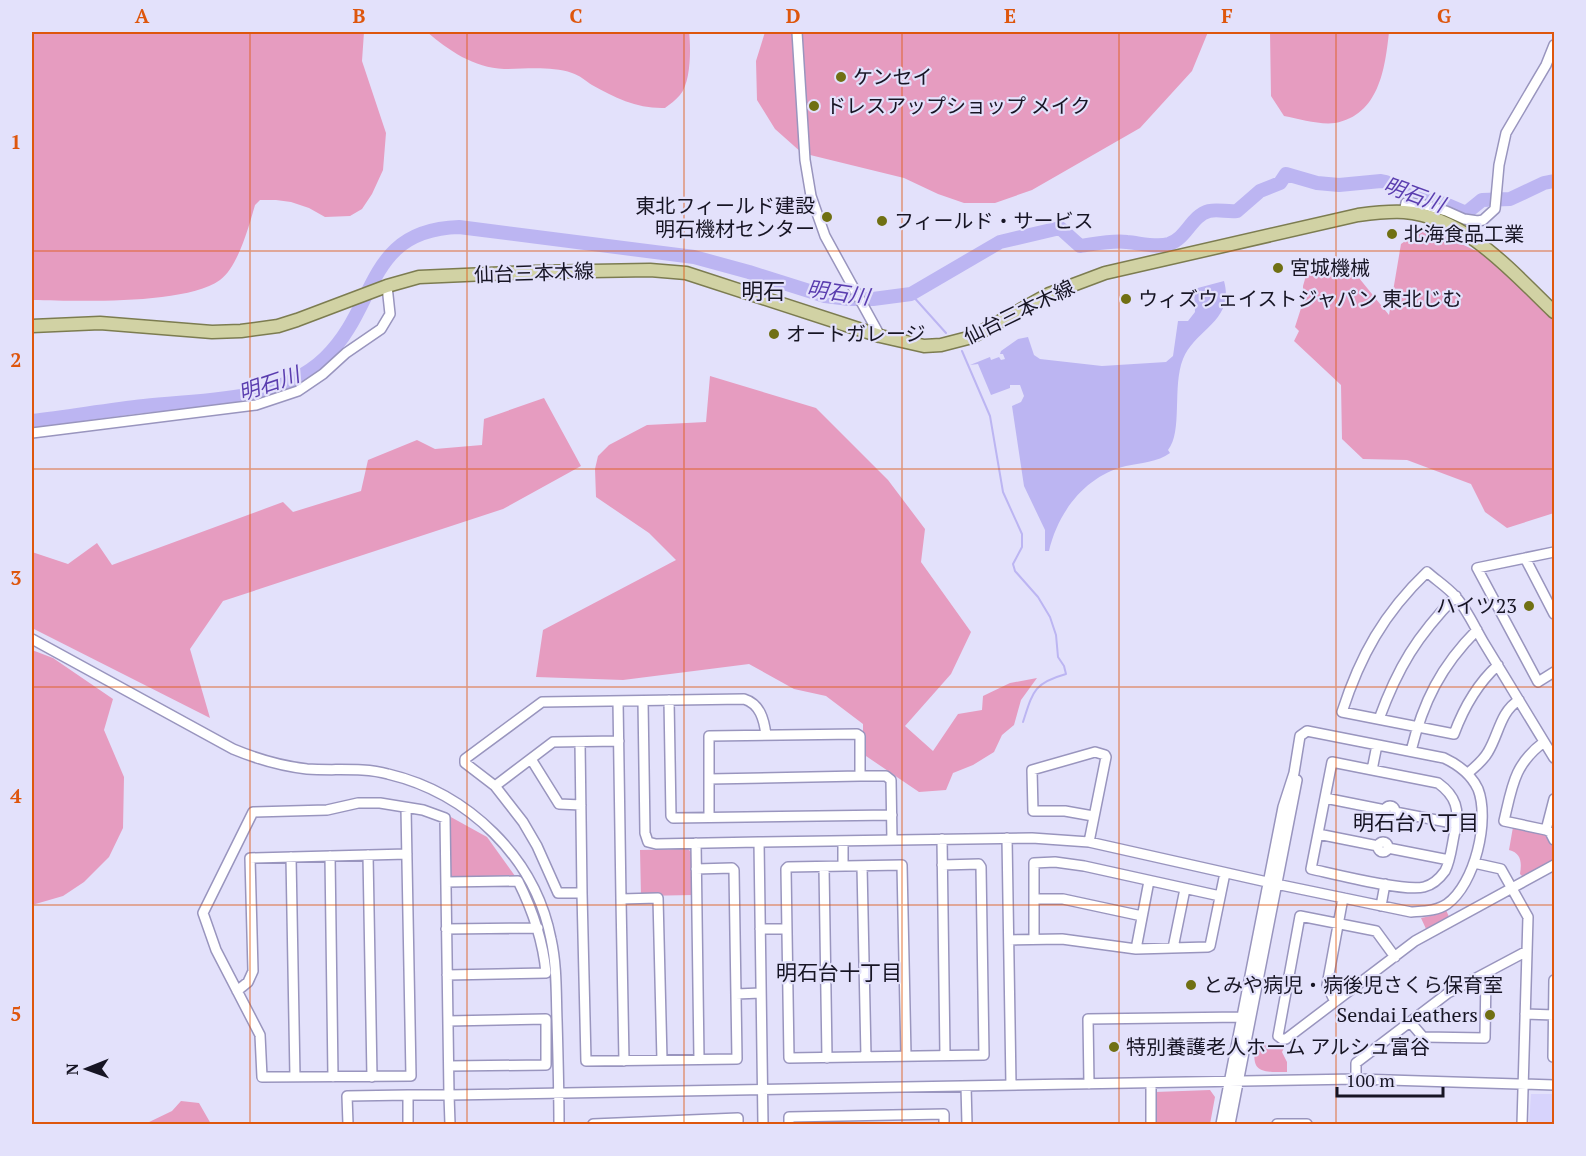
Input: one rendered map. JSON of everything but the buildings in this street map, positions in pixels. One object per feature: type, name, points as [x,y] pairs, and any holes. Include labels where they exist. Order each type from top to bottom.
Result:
[{"type":"main road","name":"仙台三本木線","points":[[32,326],[100,322],[213,332],[241,332],[293,322],[406,280],[440,275],[670,270],[720,283],[880,336],[924,346],[950,344],[972,337],[1049,294],[1105,273],[1377,212],[1404,212],[1419,215],[1440,222],[1474,239],[1489,250],[1554,312]]},
{"type":"street","points":[[797,32],[805,160],[811,196],[825,236],[880,336]]},
{"type":"street","points":[[1404,212],[1406,203],[1424,205],[1464,219],[1478,221],[1483,220],[1495,209],[1506,133],[1546,65],[1554,45]]},
{"type":"street","points":[[32,433],[256,405],[279,399],[297,391],[323,374],[346,353],[385,325],[391,309],[383,288]]},
{"type":"street","points":[[1554,552],[1477,568],[1538,682],[1554,672]]},
{"type":"street","points":[[1525,558],[1554,614]]},
{"type":"street","points":[[1498,664],[1487,674],[1469,700],[1454,734],[1342,712],[1351,682],[1366,650],[1404,594],[1427,572],[1456,596],[1498,664],[1554,758]]},
{"type":"street","points":[[1379,719],[1396,675],[1409,652],[1423,631],[1456,596]]},
{"type":"street","points":[[1411,752],[1417,727],[1434,686],[1460,647],[1477,630]]},
{"type":"street","points":[[32,639],[233,749],[292,767],[368,770],[409,780],[448,797],[485,823],[516,858],[530,880],[546,918],[554,954],[559,1125]]},
{"type":"street","points":[[669,700],[671,816],[892,815]]},
{"type":"street","points":[[582,893],[558,893],[528,830],[495,786],[465,763],[465,759],[539,704],[749,700],[759,708],[766,735]]},
{"type":"street","points":[[1468,773],[1488,753],[1504,714],[1509,706],[1519,700]]},
{"type":"street","points":[[618,701],[624,1061]]},
{"type":"street","points":[[644,701],[646,838],[651,844],[1052,838],[1089,842],[1225,873],[1272,883],[1381,906],[1411,912],[1445,905],[1465,886],[1474,863],[1483,818],[1482,803],[1477,788],[1468,773],[1457,764],[1444,758],[1307,731],[1272,883],[1242,1017],[1230,1125]]},
{"type":"street","points":[[709,817],[710,736],[857,734],[860,736],[860,776]]},
{"type":"street","points":[[495,786],[553,742],[619,741]]},
{"type":"street","points":[[580,742],[586,1061],[737,1059],[734,870],[732,868],[696,868]]},
{"type":"street","points":[[1544,742],[1531,752],[1517,772],[1504,821],[1546,830],[1551,832],[1554,840]]},
{"type":"street","points":[[1372,770],[1377,745]]},
{"type":"street","points":[[1089,842],[1105,755],[1095,752],[1032,770],[1033,811],[1065,811],[1093,816]]},
{"type":"street","points":[[531,759],[559,804],[581,805]]},
{"type":"street","points":[[1332,762],[1438,783],[1448,790],[1457,806],[1457,824],[1445,870],[1431,884],[1422,888],[1412,888],[1311,869],[1325,798],[1332,762]]},
{"type":"street","points":[[709,779],[886,776],[891,780],[892,840]]},
{"type":"street","points":[[1325,798],[1457,824]]},
{"type":"street","points":[[1546,830],[1554,799]]},
{"type":"street","points":[[406,808],[411,1076],[262,1077],[260,1035],[216,950],[203,913],[253,812],[327,810],[358,803],[380,803],[423,810],[445,818],[450,1125]]},
{"type":"street","points":[[1318,834],[1449,860]]},
{"type":"street","points":[[1007,838],[1011,1085]]},
{"type":"street","points":[[942,839],[945,1055]]},
{"type":"street","points":[[843,841],[843,866]]},
{"type":"street","points":[[759,842],[763,1125]]},
{"type":"street","points":[[696,843],[699,1059]]},
{"type":"street","points":[[237,991],[248,982],[253,971],[250,858],[407,854]]},
{"type":"street","points":[[368,855],[372,1077]]},
{"type":"street","points":[[330,856],[333,1077]]},
{"type":"street","points":[[291,857],[295,1077]]},
{"type":"street","points":[[1034,939],[1034,863],[1065,863],[1220,896]]},
{"type":"street","points":[[1474,863],[1501,869],[1528,917],[1522,1125]]},
{"type":"street","points":[[906,1056],[902,865],[788,867],[786,869],[789,1058],[828,1058],[866,1057],[906,1056],[984,1054],[981,867],[979,864],[942,865]]},
{"type":"street","points":[[1395,957],[1376,931],[1300,916],[1278,1036],[1286,1039],[1395,957],[1415,941],[1554,865]]},
{"type":"street","points":[[862,866],[866,1057]]},
{"type":"street","points":[[824,867],[828,1058]]},
{"type":"street","points":[[1009,940],[1062,939],[1136,949],[1210,946],[1225,873]]},
{"type":"street","points":[[1136,949],[1149,880]]},
{"type":"street","points":[[446,882],[518,881],[538,928],[544,948],[546,973],[447,975]]},
{"type":"street","points":[[1221,1125],[1234,1081],[1272,883]]},
{"type":"street","points":[[1381,906],[1385,884]]},
{"type":"street","points":[[1173,948],[1185,889]]},
{"type":"street","points":[[621,899],[658,898],[662,1060]]},
{"type":"street","points":[[1335,1002],[1327,985],[1343,898]]},
{"type":"street","points":[[1034,899],[1063,899],[1142,916]]},
{"type":"street","points":[[446,930],[538,928]]},
{"type":"street","points":[[760,929],[787,929]]},
{"type":"street","points":[[1356,1079],[1356,1064],[1448,993],[1527,951]]},
{"type":"street","points":[[1410,1022],[1423,1037],[1485,1038],[1486,974]]},
{"type":"street","points":[[1554,980],[1554,1057]]},
{"type":"street","points":[[736,994],[761,993]]},
{"type":"street","points":[[1526,1014],[1554,1015]]},
{"type":"street","points":[[1089,1084],[1088,1018],[1242,1017]]},
{"type":"street","points":[[448,1021],[546,1019],[546,1065],[448,1066]]},
{"type":"street","points":[[347,1077],[348,1125]]},
{"type":"street","points":[[347,1096],[1356,1079],[1554,1085]]},
{"type":"street","points":[[1151,1083],[1151,1125]]},
{"type":"street","points":[[966,1086],[967,1125]]},
{"type":"street","points":[[408,1095],[408,1125]]},
{"type":"street","points":[[789,1125],[789,1117],[826,1120],[903,1120],[944,1114],[944,1125]]},
{"type":"street","points":[[593,1125],[738,1118],[738,1125]]},
{"type":"street","points":[[1278,1125],[1307,1125]]},
{"type":"shaded area","points":[[32,32],[364,32],[362,61],[386,133],[383,170],[362,209],[350,216],[325,217],[291,202],[260,200],[255,205],[242,246],[232,266],[220,280],[204,288],[182,294],[130,300],[32,300]]},
{"type":"shaded area","points":[[427,32],[689,32],[688,74],[684,89],[665,108],[645,107],[618,98],[577,75],[564,71],[538,68],[493,68],[472,62]]},
{"type":"shaded area","points":[[765,32],[1208,32],[1192,71],[1140,128],[1032,190],[995,203],[964,203],[904,178],[802,153],[775,129],[757,100],[756,61]]},
{"type":"shaded area","points":[[1270,32],[1389,32],[1382,75],[1370,100],[1361,111],[1335,123],[1284,116],[1271,96]]},
{"type":"shaded area","points":[[1425,227],[1485,255],[1554,320],[1554,513],[1507,528],[1485,512],[1471,484],[1407,460],[1363,459],[1342,439],[1341,385],[1294,341],[1299,331],[1295,327],[1303,302],[1303,286],[1307,272],[1336,268],[1359,278],[1389,315],[1401,244]]},
{"type":"shaded area","points":[[1224,281],[1226,295],[1224,306],[1183,359],[1178,382],[1175,432],[1168,450],[1170,453],[1154,460],[1111,471],[1086,487],[1067,510],[1059,523],[1049,551],[1045,551],[1045,530],[1024,486],[1012,406],[1021,402],[1024,396],[1020,385],[1010,385],[1010,388],[991,395],[978,364],[970,365],[990,357],[991,360],[999,357],[1001,360],[1005,359],[1003,354],[1000,354],[1001,351],[1018,339],[1028,337],[1034,355],[1040,359],[1102,366],[1166,362],[1173,356],[1178,321],[1188,321],[1195,312],[1194,289]]},
{"type":"shaded area","points":[[710,376],[816,408],[888,480],[925,529],[921,562],[971,632],[951,674],[905,726],[933,751],[958,714],[982,710],[983,696],[1010,683],[1037,678],[1021,700],[1014,725],[1002,735],[994,752],[973,765],[953,773],[946,790],[919,792],[863,754],[863,724],[826,696],[794,689],[749,664],[623,680],[536,677],[543,630],[676,560],[649,533],[596,497],[595,469],[598,456],[609,445],[647,425],[706,422]]},
{"type":"shaded area","points":[[544,398],[581,466],[503,509],[223,601],[190,649],[210,718],[32,628],[32,552],[68,564],[97,543],[112,565],[283,502],[293,512],[361,491],[368,460],[417,440],[435,449],[482,445],[484,419]]},
{"type":"shaded area","points":[[32,650],[53,658],[113,699],[104,730],[124,777],[123,828],[109,857],[84,882],[63,896],[32,905]]},
{"type":"shaded area","points":[[449,816],[487,837],[515,876],[453,880],[449,875]]},
{"type":"shaded area","points":[[1513,827],[1537,832],[1548,838],[1554,861],[1524,878],[1520,874],[1521,862],[1518,856],[1509,850]]},
{"type":"shaded area","points":[[688,849],[692,853],[693,895],[641,896],[640,850]]},
{"type":"shaded area","points":[[1446,910],[1450,919],[1427,931],[1421,918]]},
{"type":"shaded area","points":[[1256,1041],[1284,1048],[1282,1052],[1287,1062],[1287,1072],[1264,1071],[1256,1065]]},
{"type":"shaded area","points":[[1210,1090],[1215,1097],[1210,1124],[1155,1124],[1155,1092]]},
{"type":"shaded area","points":[[1531,1094],[1554,1094],[1554,1124],[1529,1124]]},
{"type":"shaded area","points":[[181,1101],[199,1103],[211,1124],[145,1124],[172,1111]]},
{"type":"waterway","name":"明石川","points":[[32,421],[215,400],[263,391],[285,384],[306,373],[325,358],[342,338],[377,274],[390,256],[406,241],[428,231],[459,227],[694,257],[825,296],[873,299],[911,294],[1000,242],[1060,228],[1080,246],[1104,242],[1169,244],[1180,237],[1203,214],[1212,210],[1237,211],[1260,191],[1280,183],[1286,174],[1317,183],[1339,185],[1386,182],[1400,193],[1445,204],[1466,213],[1482,200],[1510,199],[1544,183],[1554,181]]},
{"type":"waterway","points":[[911,294],[946,333]]},
{"type":"waterway","points":[[962,351],[990,416],[1003,492],[1022,534],[1022,547],[1013,564],[1015,571],[1038,597],[1050,617],[1056,635],[1058,657],[1066,674],[1047,681],[1036,690],[1023,722]]},
{"type":"place","name":"ケンセイ","points":[[841,77]]},
{"type":"place","name":"ドレスアップショップ メイク","points":[[814,106]]},
{"type":"place","name":"東北フィールド建設 明石機材センター","points":[[827,217]]},
{"type":"place","name":"フィールド・サービス","points":[[882,221]]},
{"type":"place","name":"北海食品工業","points":[[1392,234]]},
{"type":"place","name":"宮城機械","points":[[1278,268]]},
{"type":"place","name":"ウィズウェイストジャパン 東北じむ","points":[[1126,299]]},
{"type":"place","name":"オートガレージ","points":[[774,334]]},
{"type":"place","name":"ハイツ23","points":[[1529,606]]},
{"type":"place","name":"とみや病児・病後児さくら保育室","points":[[1191,985]]},
{"type":"place","name":"Sendai Leathers","points":[[1490,1015]]},
{"type":"place","name":"特別養護老人ホーム アルシュ富谷","points":[[1114,1047]]},
{"type":"district","name":"明石","points":[[763,291]]},
{"type":"district","name":"明石台八丁目","points":[[1416,823]]},
{"type":"district","name":"明石台十丁目","points":[[839,973]]}]
